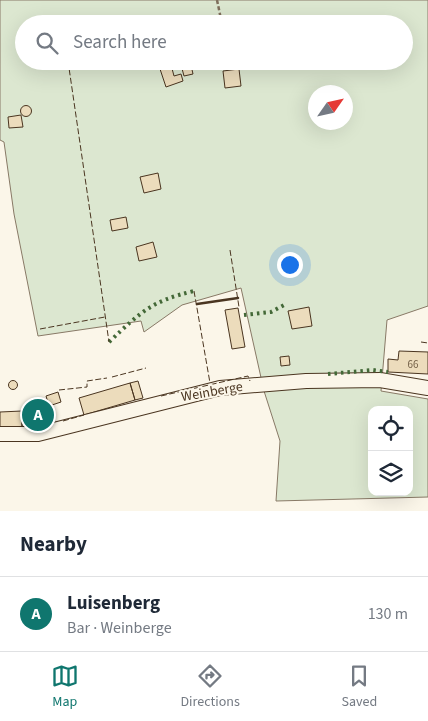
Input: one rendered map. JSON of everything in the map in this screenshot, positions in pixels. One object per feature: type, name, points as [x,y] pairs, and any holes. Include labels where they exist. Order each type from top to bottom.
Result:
[{"type":"street","name":"Weinberge","points":[[0,434],[38,434],[220,388],[306,381],[370,380],[428,388]]},
{"type":"path","points":[[217,0],[220,15]]},
{"type":"green space","points":[[0,0],[428,0],[428,306],[387,320],[381,391],[428,399],[428,497],[276,501],[280,441],[264,391],[241,288],[182,305],[144,332],[141,321],[38,336],[14,214],[4,142],[0,140]]},
{"type":"building","points":[[160,70],[172,70],[174,76],[181,74],[183,81],[166,87]]},
{"type":"building","points":[[182,70],[192,70],[193,74],[184,76]]},
{"type":"building","points":[[239,70],[241,86],[225,88],[223,71]]},
{"type":"building","points":[[24,106],[28,106],[31,111],[30,115],[24,116],[21,113],[21,109]]},
{"type":"building","points":[[21,115],[23,127],[9,128],[8,117]]},
{"type":"building","points":[[158,173],[161,189],[144,193],[140,177]]},
{"type":"building","points":[[126,217],[128,228],[112,231],[110,220]]},
{"type":"building","points":[[153,242],[157,257],[139,261],[136,247]]},
{"type":"building","points":[[309,307],[312,326],[292,329],[288,311]]},
{"type":"building","points":[[238,308],[245,347],[232,349],[225,310]]},
{"type":"building","points":[[399,351],[428,352],[428,374],[388,372],[388,359],[398,360]]},
{"type":"building","points":[[289,356],[290,365],[281,366],[280,357]]},
{"type":"building","points":[[13,380],[18,385],[13,390],[8,385]]},
{"type":"building","points":[[138,381],[143,398],[135,400],[130,383]]},
{"type":"building","points":[[130,383],[135,400],[84,415],[79,398]]},
{"type":"building","points":[[58,392],[61,402],[49,406],[46,396]]},
{"type":"building","points":[[22,411],[22,428],[0,429],[0,412]]},
{"type":"building","points":[[22,411],[27,411],[28,428],[22,428]]},
{"type":"hedge","points":[[109,342],[147,309],[167,299],[194,291]]},
{"type":"hedge","points":[[244,315],[271,312],[284,305]]},
{"type":"hedge","points":[[328,374],[373,370],[388,372]]},
{"type":"fence","points":[[69,70],[109,342]]},
{"type":"fence","points":[[230,250],[239,307]]},
{"type":"fence","points":[[194,291],[210,383]]},
{"type":"fence","points":[[40,329],[105,317]]},
{"type":"fence","points":[[421,342],[428,343]]},
{"type":"fence","points":[[112,377],[146,368]]},
{"type":"fence","points":[[161,396],[248,376],[250,381]]},
{"type":"fence","points":[[59,390],[87,387],[87,381],[107,378]]},
{"type":"fence","points":[[46,404],[47,425],[51,424]]},
{"type":"fence","points":[[63,421],[84,415]]},
{"type":"wall","points":[[197,304],[238,298]]},
{"type":"place","name":"Luisenberg","points":[[38,415]]}]
